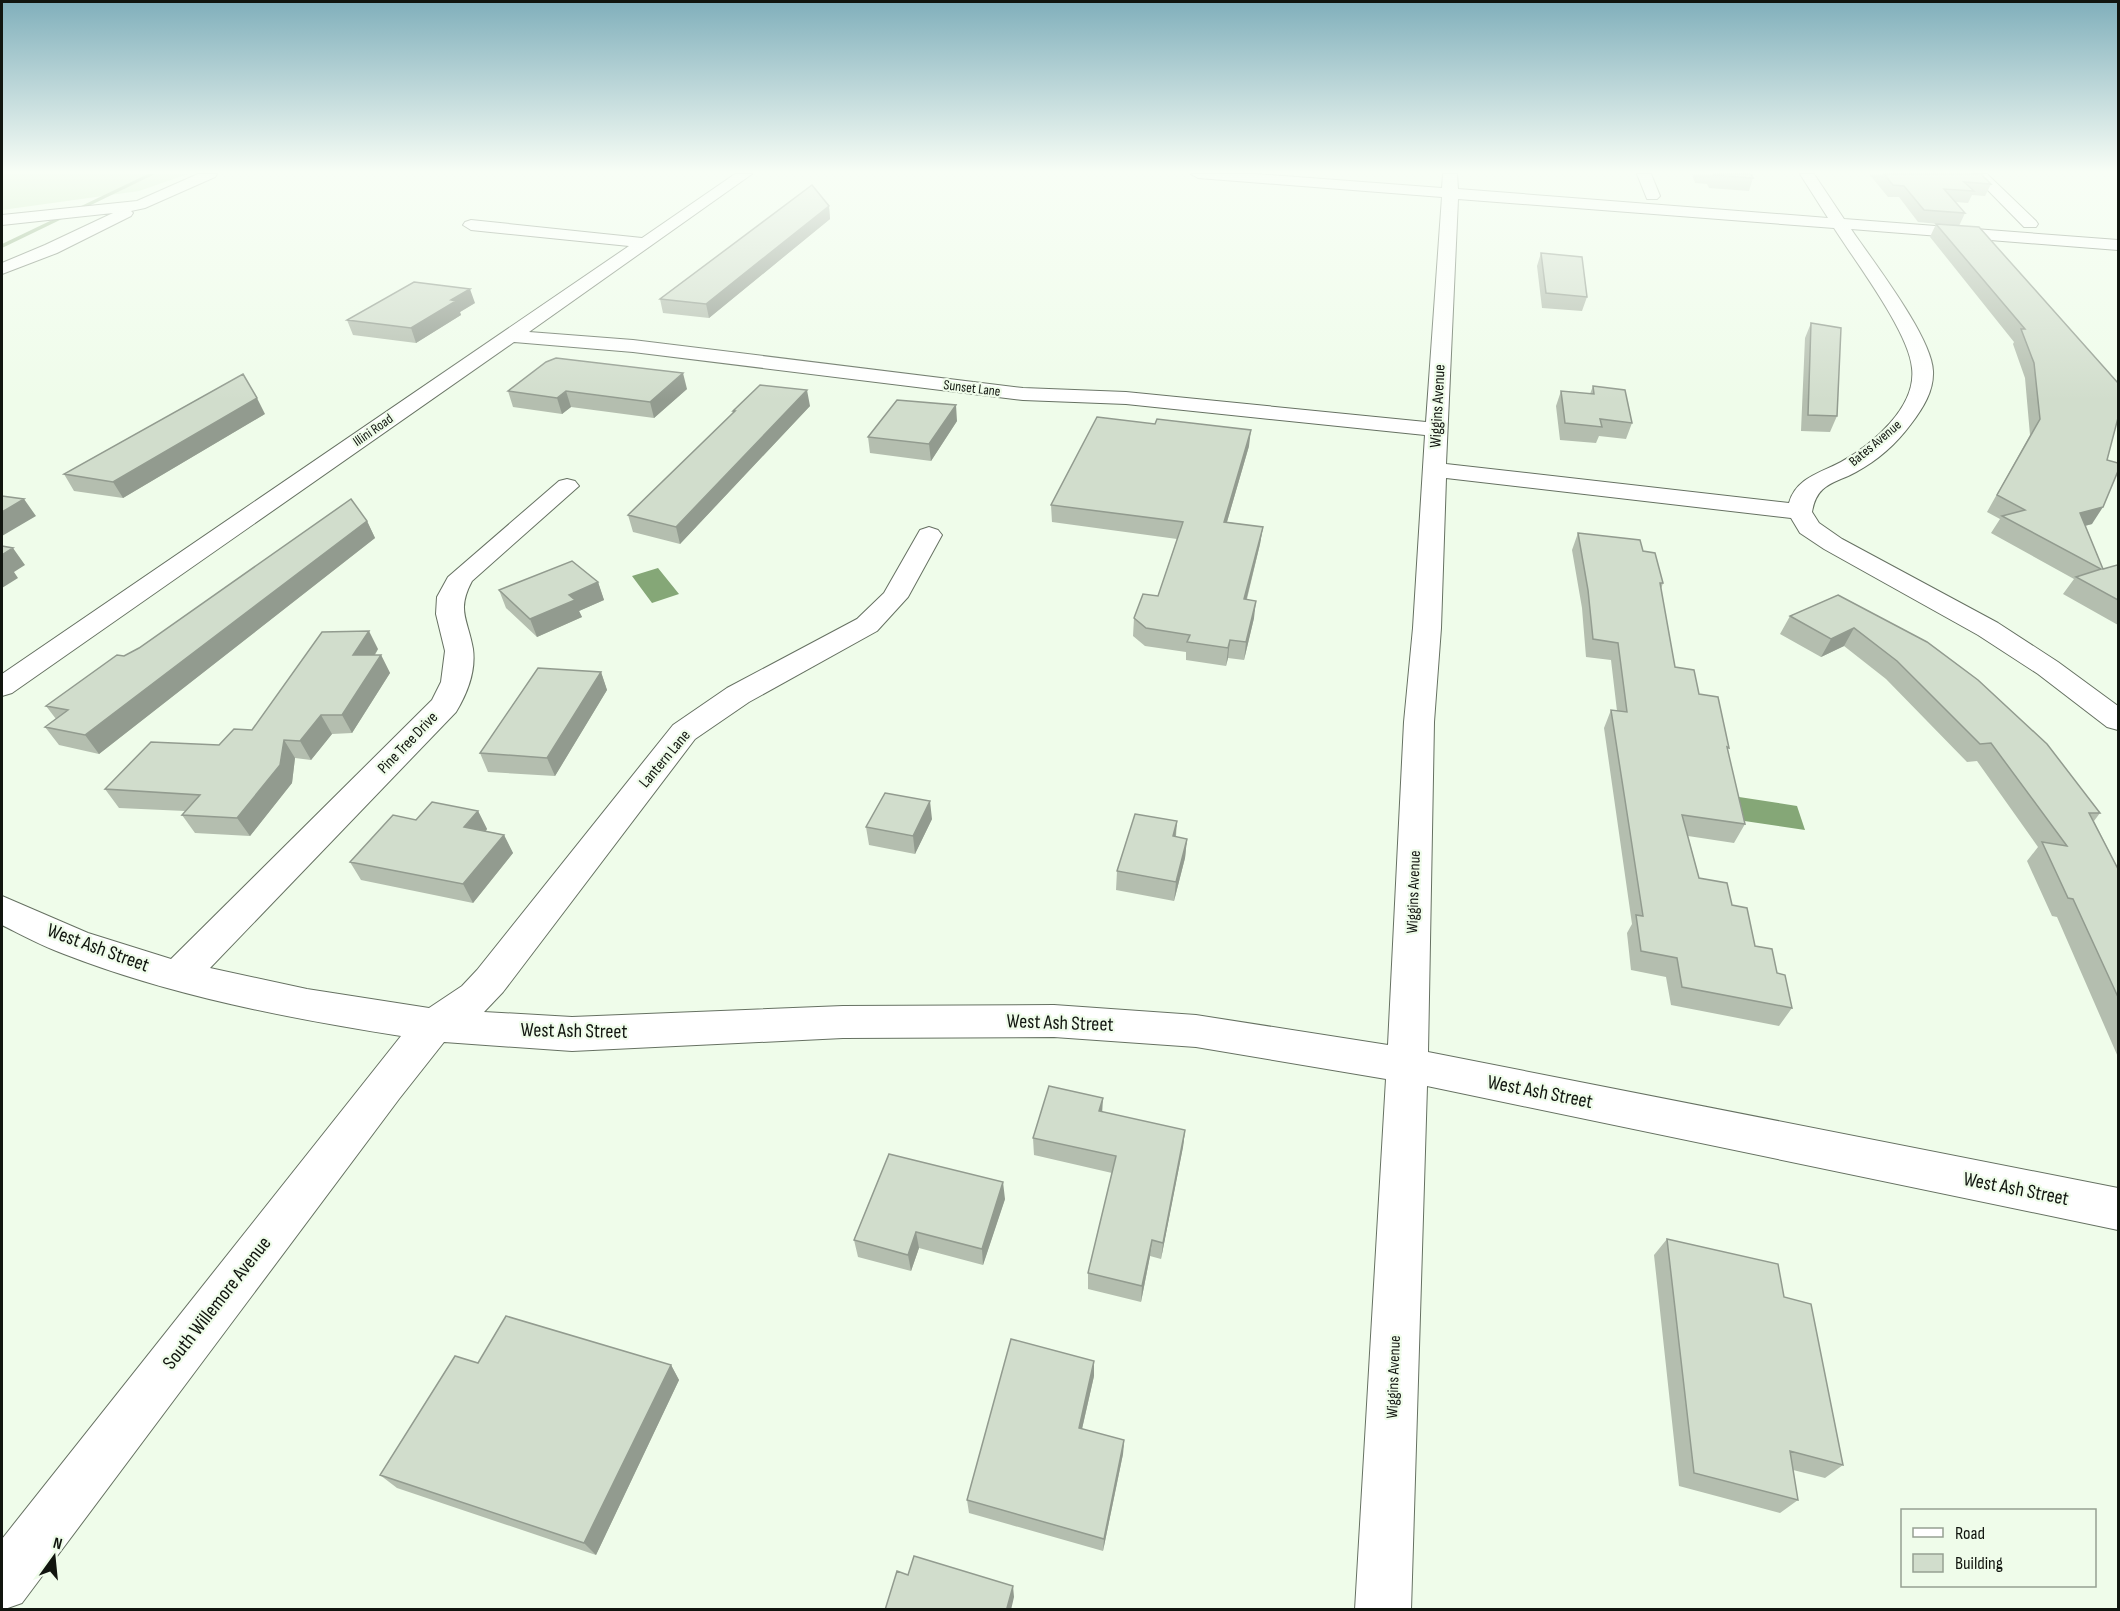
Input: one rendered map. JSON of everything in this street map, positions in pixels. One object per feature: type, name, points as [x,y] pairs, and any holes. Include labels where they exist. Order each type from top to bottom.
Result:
[{"type":"street","points":[[2,269],[48,249]]},
{"type":"street","name":"Illini Road","points":[[2,687],[637,249]]},
{"type":"street","name":"Wiggins Avenue","points":[[1383,1610],[1407,1065],[1419,722],[1427,628],[1447,249]]},
{"type":"street","name":"Bates Avenue","points":[[1800,512],[1805,494],[1818,482],[1855,464],[1896,428],[1918,401],[1923,372],[1918,349],[1905,324],[1857,249]]},
{"type":"street","name":"Sunset Lane","points":[[508,336],[633,346],[1023,394],[1126,398],[1437,430]]},
{"type":"street","points":[[1434,470],[1800,512],[1809,528],[1833,544],[1988,629],[2048,668],[2118,720]]},
{"type":"street","name":"Pine Tree Drive","points":[[178,976],[445,705],[456,682],[459,651],[450,614],[450,597],[461,577],[567,486]]},
{"type":"street","name":"Lantern Lane","points":[[434,1025],[476,997],[490,981],[684,732],[738,695],[867,626],[895,597],[929,535]]},
{"type":"street","name":"West Ash Street","points":[[2,910],[76,944],[178,976],[307,1005],[434,1025],[572,1034],[843,1022],[1054,1021],[1196,1031],[1407,1065],[2118,1209]]},
{"type":"street","name":"South Willemore Avenue","points":[[2,1583],[384,1086],[434,1025]]},
{"type":"shaded area","points":[[658,568],[679,594],[652,603],[632,576]]},
{"type":"shaded area","points":[[1726,795],[1797,806],[1805,830],[1731,819]]},
{"type":"building","points":[[726,249],[775,249],[706,304],[660,299]]},
{"type":"building","points":[[1957,249],[1999,249],[2118,383],[2118,418],[2107,460],[2118,463],[2118,471],[2103,507],[2080,513],[2103,569],[2118,566],[2118,600],[2076,577],[2101,569],[2002,516],[2025,510],[1997,495],[2040,419],[2034,363],[2021,329],[2025,329]]},
{"type":"building","points":[[1541,253],[1582,257],[1587,297],[1546,293]]},
{"type":"building","points":[[414,282],[470,289],[451,300],[456,301],[411,328],[347,320]]},
{"type":"building","points":[[1811,323],[1841,328],[1837,416],[1808,415]]},
{"type":"building","points":[[556,358],[683,373],[650,402],[566,391],[557,398],[508,391],[546,362]]},
{"type":"building","points":[[243,374],[257,398],[113,482],[64,474]]},
{"type":"building","points":[[760,385],[807,390],[676,527],[628,515],[735,411],[733,411]]},
{"type":"building","points":[[1593,386],[1625,390],[1632,423],[1600,419],[1602,427],[1565,423],[1561,391],[1594,394]]},
{"type":"building","points":[[897,400],[956,405],[929,444],[868,437]]},
{"type":"building","points":[[1097,417],[1155,424],[1157,419],[1251,430],[1224,522],[1263,527],[1244,599],[1256,601],[1246,642],[1230,640],[1228,648],[1187,642],[1190,635],[1146,628],[1134,618],[1143,594],[1158,596],[1183,522],[1051,505]]},
{"type":"building","points":[[2,496],[24,499],[2,512]]},
{"type":"building","points":[[351,499],[367,521],[85,735],[45,727],[68,710],[46,706],[117,655],[124,656],[139,648]]},
{"type":"building","points":[[1578,533],[1640,540],[1643,551],[1655,553],[1663,583],[1660,583],[1675,667],[1694,670],[1699,694],[1718,697],[1745,824],[1682,815],[1699,878],[1727,883],[1732,905],[1747,908],[1755,946],[1772,949],[1777,973],[1785,975],[1792,1008],[1682,987],[1677,958],[1641,951],[1636,915],[1643,916],[1611,710],[1627,712],[1618,643],[1593,639],[1588,590]]},
{"type":"building","points":[[2,546],[13,548],[2,555]]},
{"type":"building","points":[[572,561],[598,582],[569,595],[575,600],[530,619],[499,590]]},
{"type":"building","points":[[1838,595],[1927,642],[1978,680],[2047,744],[2100,813],[2089,813],[2118,869],[2118,997],[2073,899],[2068,898],[2042,842],[2067,846],[1991,743],[1980,744],[1897,661],[1854,628],[1831,639],[1790,616]]},
{"type":"building","points":[[369,631],[353,655],[381,655],[342,715],[321,715],[300,741],[284,740],[280,765],[237,818],[182,815],[200,795],[105,789],[151,742],[219,745],[234,729],[252,730],[322,632]]},
{"type":"building","points":[[538,668],[601,672],[547,758],[480,753]]},
{"type":"building","points":[[885,793],[930,801],[913,836],[866,827]]},
{"type":"building","points":[[432,802],[478,811],[464,827],[504,835],[463,884],[350,862],[393,815],[416,820]]},
{"type":"building","points":[[1135,814],[1177,821],[1173,836],[1187,839],[1176,882],[1117,871]]},
{"type":"building","points":[[1049,1086],[1103,1098],[1099,1111],[1185,1130],[1163,1243],[1152,1240],[1142,1286],[1088,1273],[1116,1156],[1033,1138]]},
{"type":"building","points":[[889,1154],[1003,1182],[982,1249],[916,1232],[908,1255],[854,1240]]},
{"type":"building","points":[[1667,1239],[1778,1264],[1784,1297],[1811,1304],[1843,1465],[1790,1451],[1798,1500],[1694,1473]]},
{"type":"building","points":[[506,1316],[671,1365],[584,1543],[380,1475],[455,1356],[478,1363]]},
{"type":"building","points":[[1011,1339],[1094,1361],[1079,1428],[1124,1440],[1104,1539],[967,1500]]},
{"type":"building","points":[[914,1556],[1013,1586],[1007,1608],[1013,1610],[885,1610],[897,1571],[908,1575]]}]
